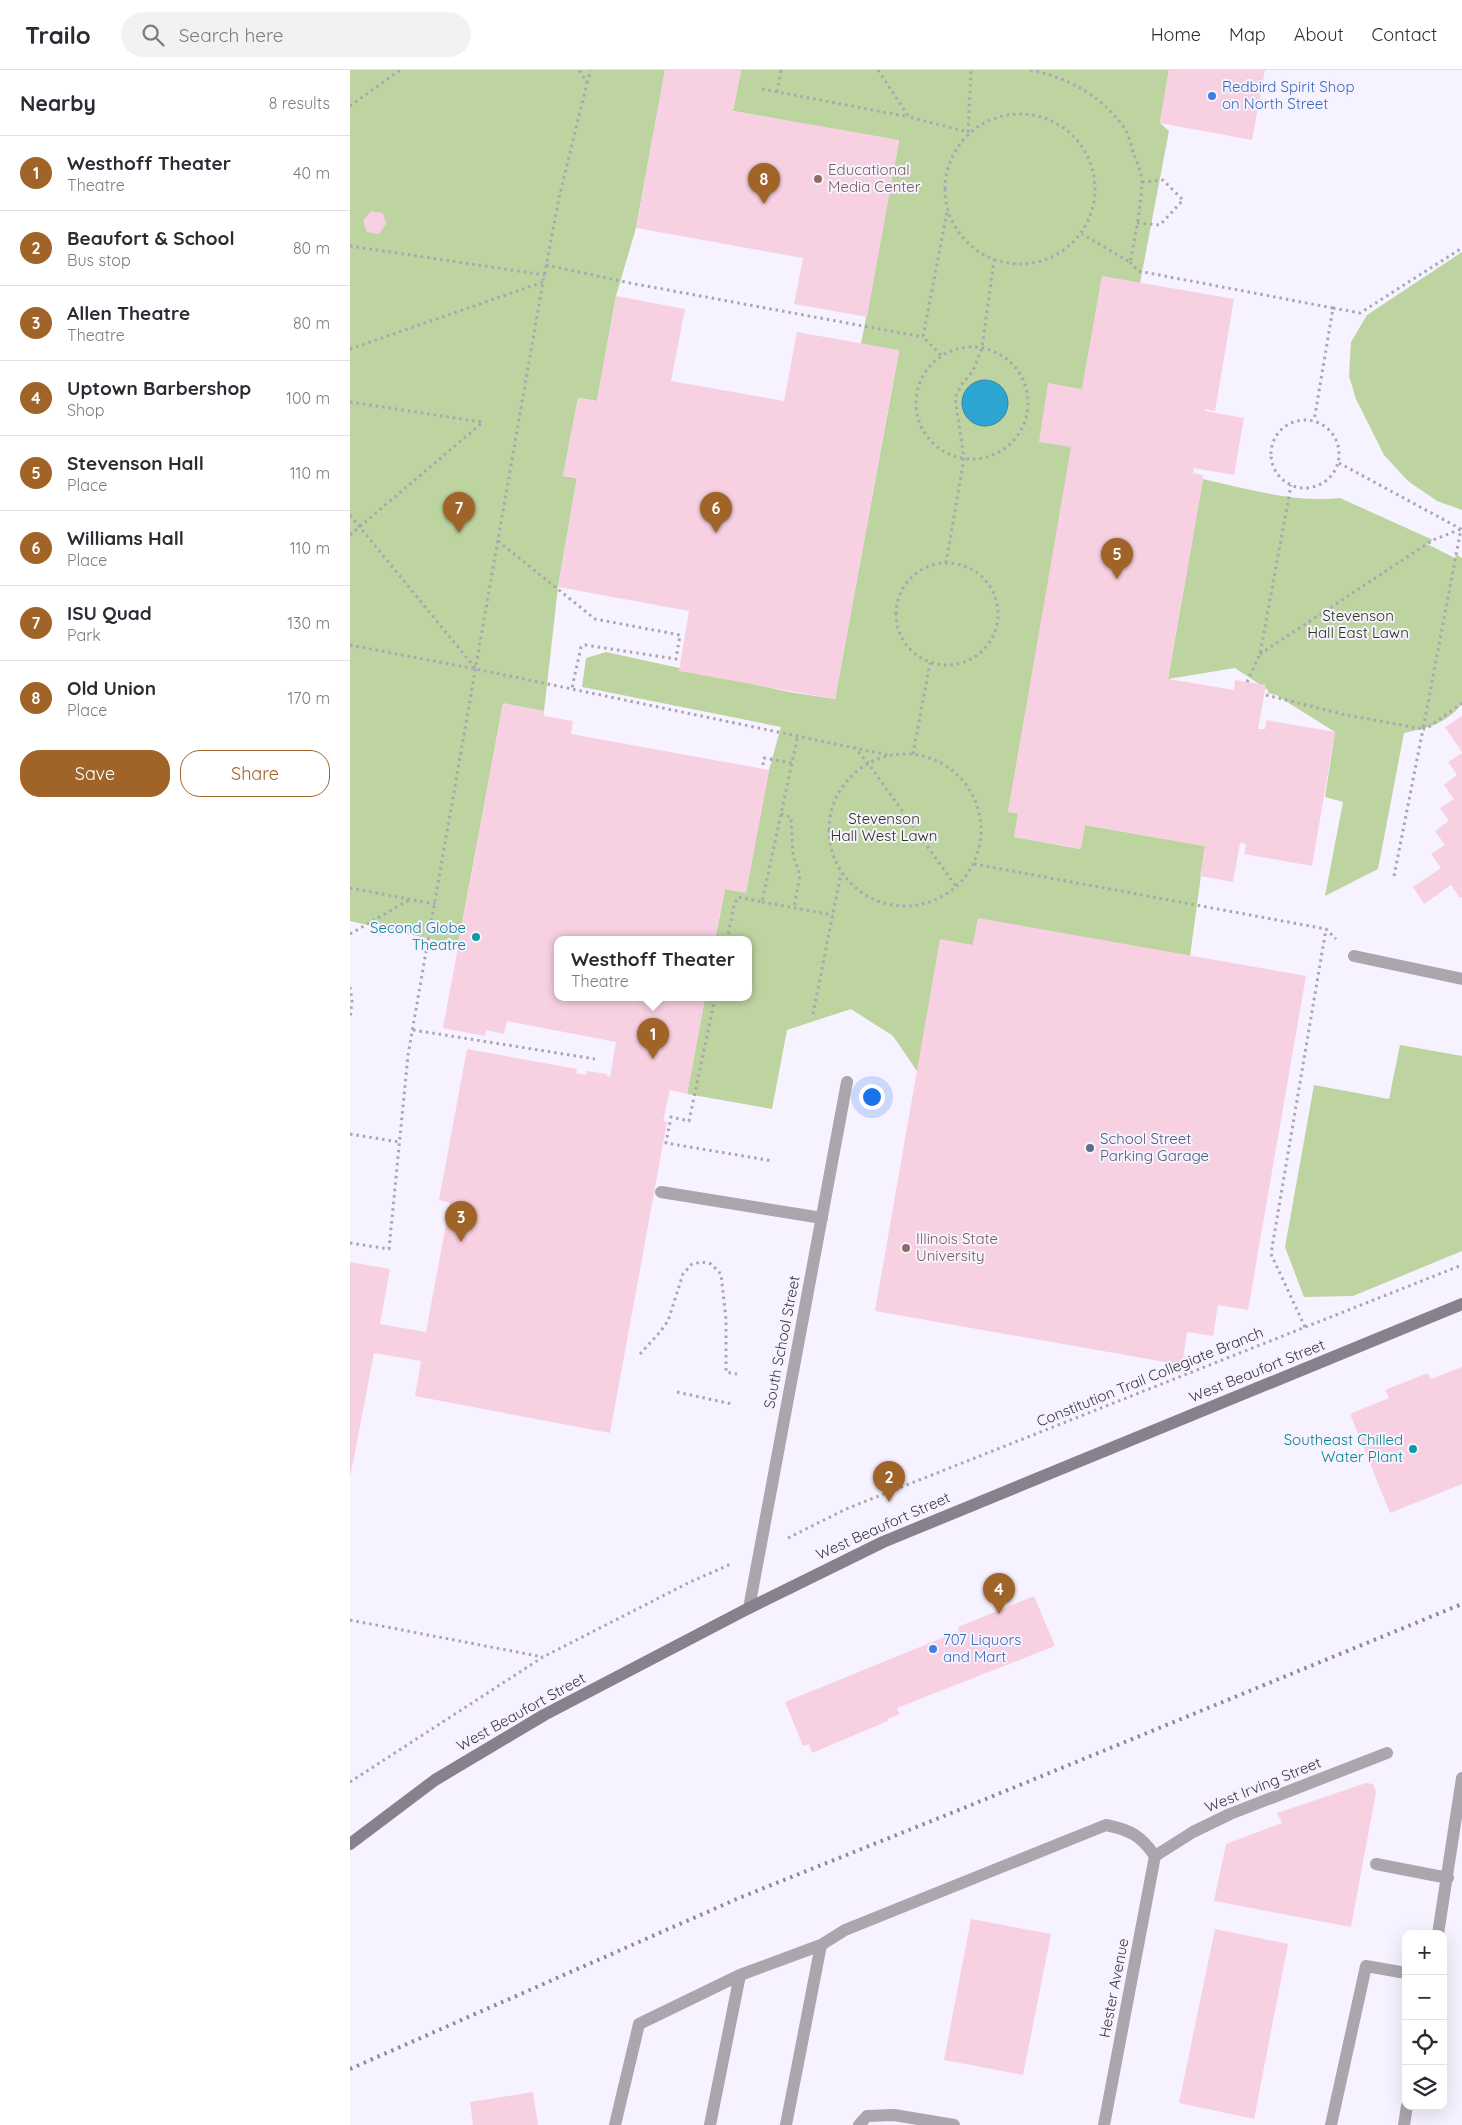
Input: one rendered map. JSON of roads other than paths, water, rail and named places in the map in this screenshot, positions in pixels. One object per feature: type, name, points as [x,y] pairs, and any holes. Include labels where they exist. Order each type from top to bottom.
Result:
[{"type":"street","points":[[1354,956],[1462,979]]},
{"type":"street","name":"South School Street","points":[[749,1608],[847,1082]]},
{"type":"street","points":[[661,1192],[822,1218]]},
{"type":"street","name":"West Beaufort Street","points":[[350,1844],[435,1780],[544,1715],[749,1608],[883,1542],[1462,1304]]},
{"type":"street","name":"West Irving Street","points":[[1156,1856],[1193,1832],[1230,1814],[1387,1753]]},
{"type":"street","points":[[1439,1930],[1462,1778]]},
{"type":"street","points":[[615,2125],[638,2024],[740,1975],[820,1945],[845,1930],[1106,1825],[1132,1832],[1145,1842],[1156,1856]]},
{"type":"street","name":"Hester Avenue","points":[[1104,2125],[1156,1856]]},
{"type":"street","points":[[1376,1864],[1448,1878]]},
{"type":"street","points":[[786,2125],[820,1945]]},
{"type":"street","points":[[1331,2125],[1366,1966],[1402,1972]]},
{"type":"street","points":[[710,2125],[740,1975]]},
{"type":"street","points":[[1404,2125],[1406,2110]]},
{"type":"street","points":[[859,2125],[867,2116],[894,2115],[954,2125]]},
{"type":"water","points":[[980,380],[990,380],[1004,390],[1008,403],[1004,416],[998,422],[990,426],[980,426],[966,416],[962,408],[962,398],[972,384]]},
{"type":"railway","points":[[350,2069],[739,1898],[1462,1604]]},
{"type":"place","name":"Redbird Spirit Shop on North Street","points":[[1212,96]]},
{"type":"place","name":"Educational Media Center","points":[[818,179]]},
{"type":"place","name":"Old Union","points":[[764,204]]},
{"type":"place","name":"ISU Quad","points":[[459,533]]},
{"type":"place","name":"Williams Hall","points":[[716,533]]},
{"type":"place","name":"Stevenson Hall","points":[[1117,579]]},
{"type":"place","name":"Second Globe Theatre","points":[[476,937]]},
{"type":"place","name":"Westhoff Theater","points":[[653,1059]]},
{"type":"place","name":"School Street Parking Garage","points":[[1090,1148]]},
{"type":"place","name":"Allen Theatre","points":[[461,1242]]},
{"type":"place","name":"Illinois State University","points":[[906,1248]]},
{"type":"place","name":"Southeast Chilled Water Plant","points":[[1413,1449]]},
{"type":"place","name":"Beaufort & School","points":[[889,1502]]},
{"type":"place","name":"Uptown Barbershop","points":[[999,1614]]},
{"type":"place","name":"707 Liquors and Mart","points":[[933,1649]]},
{"type":"park label","name":"Stevenson Hall East Lawn","points":[[1358,624]]},
{"type":"park label","name":"Stevenson Hall West Lawn","points":[[884,828]]}]
